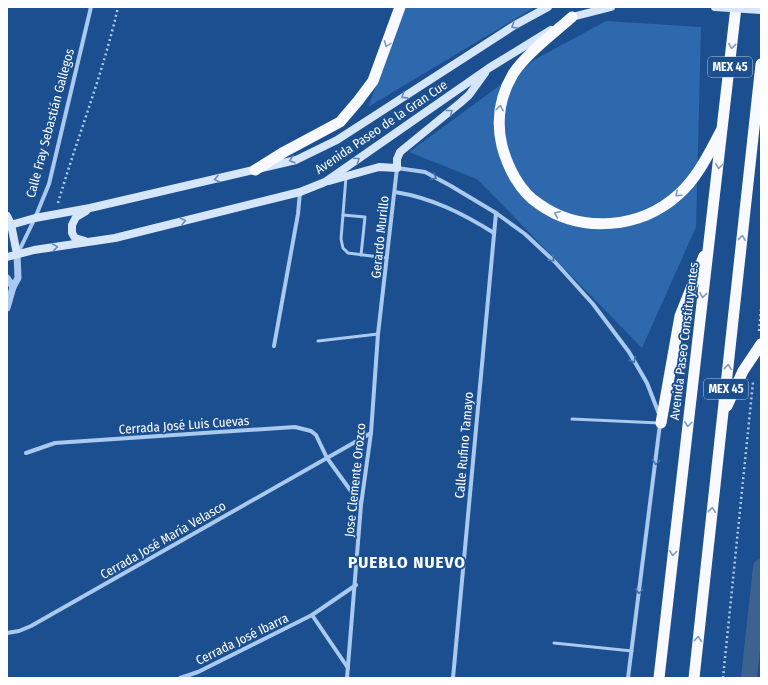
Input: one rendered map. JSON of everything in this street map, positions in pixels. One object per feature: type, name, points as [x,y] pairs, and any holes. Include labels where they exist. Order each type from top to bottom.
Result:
[{"type":"highway","points":[[255,170],[284,152],[340,122],[358,101],[372,81],[400,7]]},
{"type":"highway","name":"Avenida Paseo Constituyentes","points":[[658,678],[736,7]]},
{"type":"highway","points":[[572,17],[523,61],[513,74],[500,108],[500,138],[510,168],[526,193],[537,204],[551,212],[582,222],[598,224],[614,223],[644,216],[668,203],[689,183],[698,172],[723,127]]},
{"type":"highway","name":"MEX 45","points":[[694,678],[722,418],[759,105],[761,64]]},
{"type":"highway","points":[[661,423],[680,316],[710,240]]},
{"type":"highway","points":[[722,418],[743,371],[759,347]]},
{"type":"main road","name":"Avenida Paseo de la Gran Cue","points":[[8,222],[55,216],[296,160],[337,140],[515,25],[548,7]]},
{"type":"main road","name":"Avenida Paseo de la Gran Cue","points":[[7,257],[34,250],[114,238],[300,192],[325,182],[489,68],[572,17],[611,7]]},
{"type":"main road","points":[[715,7],[761,10]]},
{"type":"main road","points":[[325,182],[379,167],[396,168],[397,158],[400,152],[469,95],[489,68]]},
{"type":"main road","points":[[86,242],[75,238],[72,233],[72,225],[76,217],[90,208]]},
{"type":"main road","points":[[8,222],[17,254]]},
{"type":"street","name":"Calle Fray Sebastián Gallegos","points":[[7,308],[13,287],[18,278],[17,254],[35,218],[49,184],[91,7]]},
{"type":"street","name":"Gerardo Murillo","points":[[382,308],[395,192],[396,168]]},
{"type":"street","points":[[396,168],[425,172],[496,213],[525,234],[555,262],[593,304],[629,352],[647,383],[661,423],[628,678]]},
{"type":"street","points":[[274,346],[298,214],[300,192]]},
{"type":"street","points":[[395,192],[414,195],[433,201],[470,218],[494,233]]},
{"type":"street","name":"Calle Rufino Tamayo","points":[[453,678],[496,213]]},
{"type":"street","points":[[7,278],[13,287]]},
{"type":"street","name":"Jose Clemente Orozco","points":[[347,678],[362,505],[371,433],[378,334],[382,308]]},
{"type":"street","name":"Cerrada José Luis Cuevas","points":[[26,453],[56,443],[295,427],[311,431],[316,435],[328,458]]},
{"type":"street","name":"Cerrada José María Velasco","points":[[7,633],[20,631],[32,626],[371,433]]},
{"type":"street","points":[[328,458],[362,505]]},
{"type":"street","name":"Cerrada José Ibarra","points":[[180,678],[198,672],[312,615],[356,586]]},
{"type":"street","points":[[312,615],[348,668]]},
{"type":"lane","points":[[346,177],[341,239],[342,248],[348,253],[387,258]]},
{"type":"lane","points":[[343,215],[365,217],[361,255]]},
{"type":"lane","points":[[318,341],[378,334]]},
{"type":"lane","points":[[572,419],[661,423]]},
{"type":"lane","points":[[554,643],[632,651]]},
{"type":"path","points":[[55,216],[71,159],[97,84],[118,7]]},
{"type":"path","points":[[759,347],[761,309]]},
{"type":"path","points":[[723,678],[754,380]]},
{"type":"shaded area","points":[[406,7],[535,7],[368,107]]},
{"type":"shaded area","points":[[606,21],[701,27],[696,227],[642,348],[477,179],[409,152],[536,59]]},
{"type":"waterway","points":[[749,678],[761,567]]},
{"type":"district","name":"PUEBLO NUEVO","points":[[407,562]]}]
